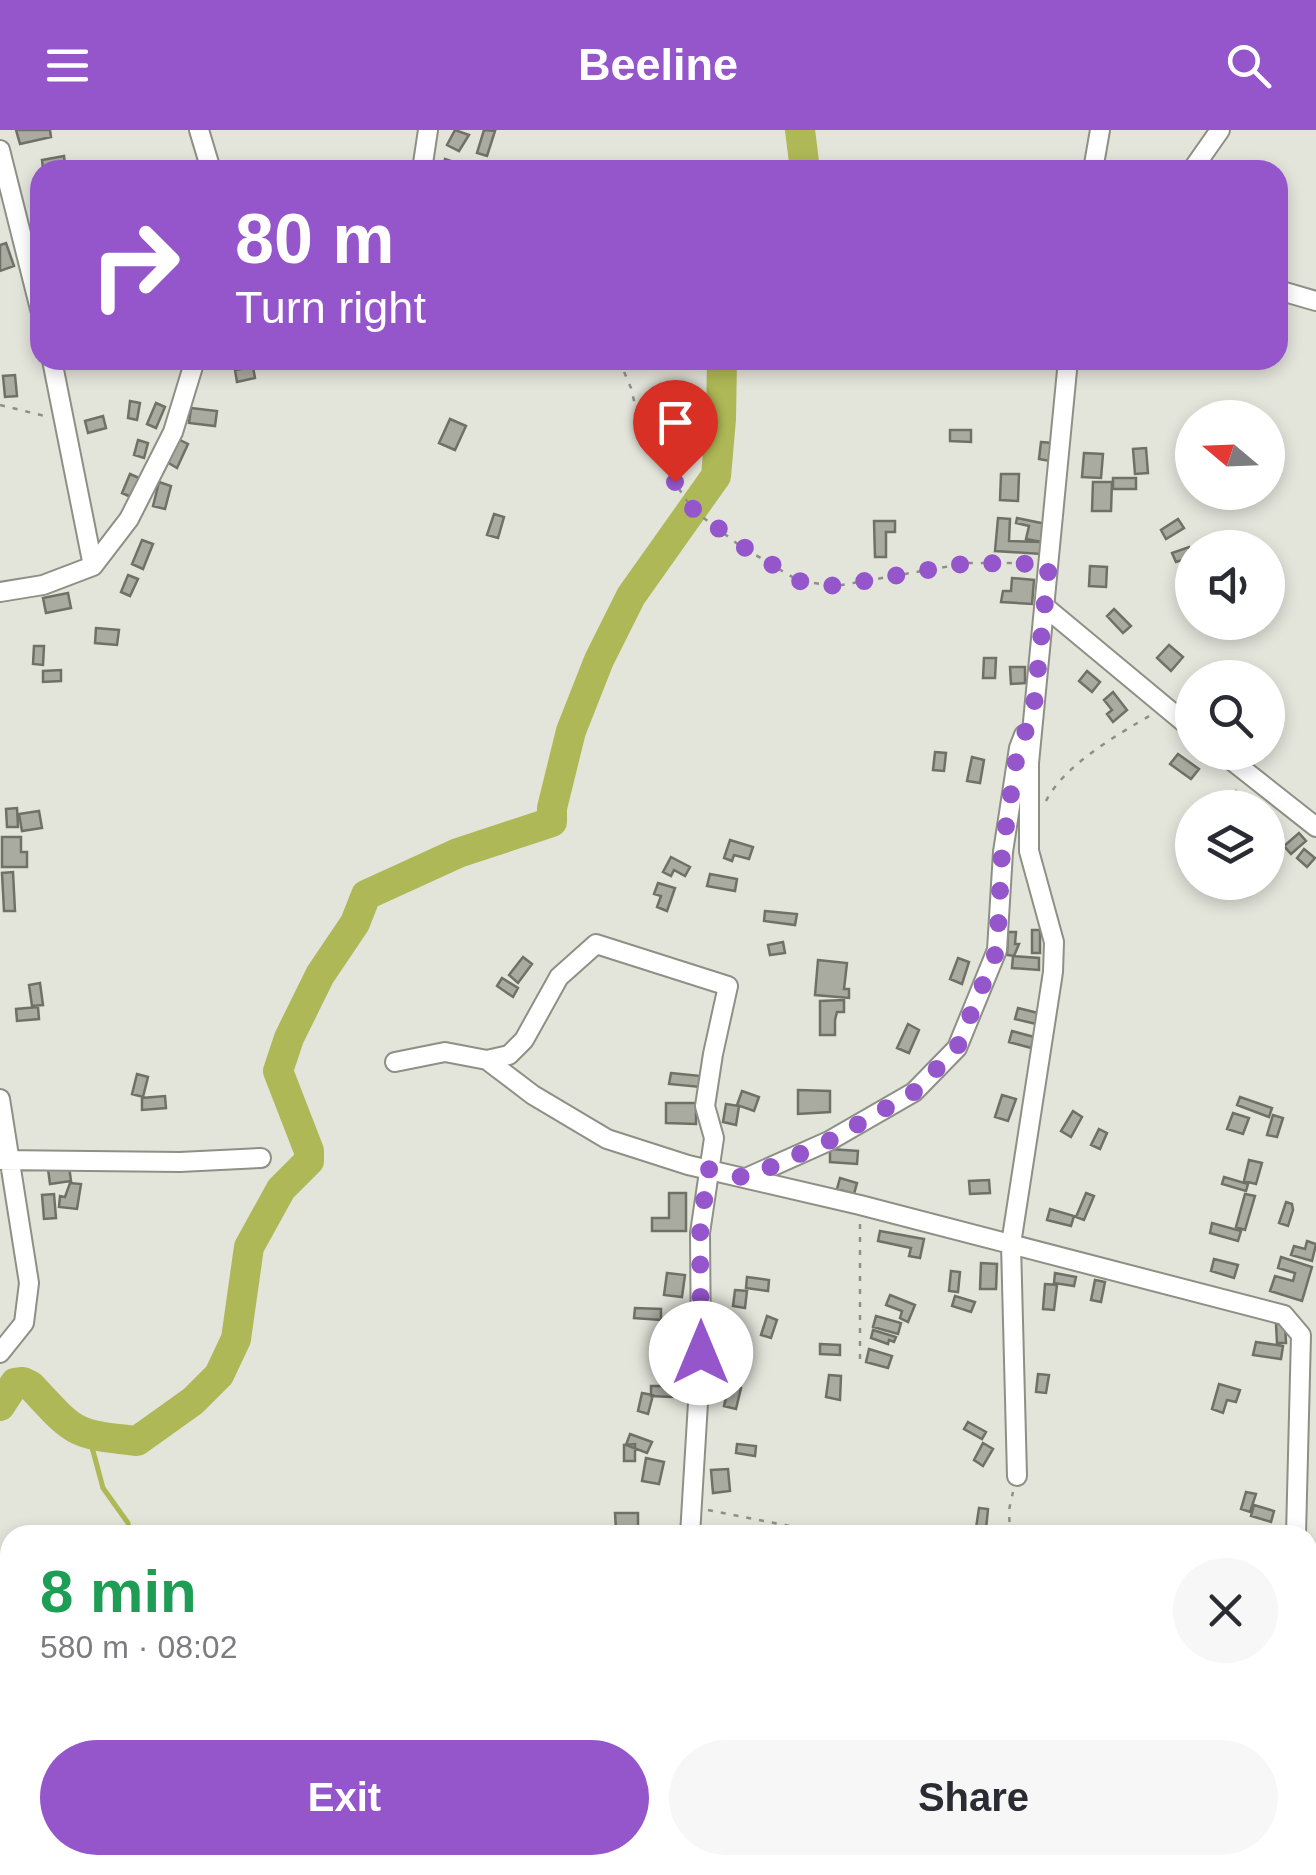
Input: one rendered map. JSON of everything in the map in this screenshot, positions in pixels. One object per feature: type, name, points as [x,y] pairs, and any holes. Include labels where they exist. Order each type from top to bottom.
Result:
[{"type":"street","points":[[199,130],[208,160]]},
{"type":"street","points":[[424,160],[428,130]]},
{"type":"street","points":[[1095,160],[1100,130]]},
{"type":"street","points":[[1199,160],[1220,130]]},
{"type":"street","points":[[0,150],[30,269]]},
{"type":"street","points":[[1288,293],[1316,301]]},
{"type":"street","points":[[54,370],[93,566]]},
{"type":"street","points":[[0,592],[43,585],[93,566],[129,518],[173,432],[192,370]]},
{"type":"street","points":[[1016,1476],[1011,1244],[1054,972],[1054,942],[1028,851],[1029,763],[1067,370]]},
{"type":"street","points":[[1044,606],[1175,715]]},
{"type":"street","points":[[746,1178],[829,1141],[914,1092],[957,1048],[997,950],[1002,852],[1018,748],[1033,715]]},
{"type":"street","points":[[1244,770],[1316,827]]},
{"type":"street","points":[[395,1062],[445,1052],[486,1060],[509,1055],[524,1040],[559,976],[596,944],[728,986],[705,1106],[714,1138],[700,1234],[701,1353],[691,1525]]},
{"type":"street","points":[[486,1060],[533,1095],[607,1140],[1284,1315],[1301,1334],[1296,1525]]},
{"type":"street","points":[[0,1099],[5,1159],[28,1283],[24,1324],[0,1352]]},
{"type":"street","points":[[5,1159],[180,1162],[261,1158]]},
{"type":"path","points":[[623,370],[641,430],[692,508],[739,544],[799,581],[836,586],[968,563],[1049,564]]},
{"type":"path","points":[[0,406],[66,421]]},
{"type":"path","points":[[1044,804],[1052,789],[1105,742],[1165,706]]},
{"type":"path","points":[[860,1205],[860,1362]]},
{"type":"path","points":[[1010,1525],[1016,1476]]},
{"type":"path","points":[[692,1507],[785,1525]]},
{"type":"building","points":[[16,130],[50,130],[51,137],[20,144]]},
{"type":"building","points":[[455,130],[469,135],[459,151],[447,145]]},
{"type":"building","points":[[484,130],[495,131],[487,156],[477,153]]},
{"type":"building","points":[[6,243],[14,266],[0,271],[0,245]]},
{"type":"building","points":[[235,370],[254,370],[255,378],[237,382]]},
{"type":"building","points":[[15,375],[17,396],[5,397],[3,376]]},
{"type":"building","points":[[130,401],[140,403],[137,420],[128,418]]},
{"type":"building","points":[[156,403],[165,407],[156,428],[147,424]]},
{"type":"building","points":[[191,408],[217,411],[215,426],[189,423]]},
{"type":"building","points":[[103,416],[106,428],[88,433],[85,421]]},
{"type":"building","points":[[450,419],[466,426],[455,450],[439,443]]},
{"type":"building","points":[[950,430],[971,430],[971,442],[950,441]]},
{"type":"building","points":[[178,439],[188,444],[177,468],[167,462]]},
{"type":"building","points":[[138,440],[148,443],[144,458],[134,455]]},
{"type":"building","points":[[1041,442],[1052,443],[1050,461],[1039,459]]},
{"type":"building","points":[[1146,448],[1148,473],[1135,474],[1133,449]]},
{"type":"building","points":[[1084,453],[1103,454],[1101,478],[1082,477]]},
{"type":"building","points":[[130,474],[139,478],[131,497],[122,493]]},
{"type":"building","points":[[1001,474],[1019,474],[1018,501],[1000,500]]},
{"type":"building","points":[[1113,478],[1136,478],[1136,489],[1113,489]]},
{"type":"building","points":[[159,482],[171,486],[165,509],[153,506]]},
{"type":"building","points":[[1093,482],[1112,482],[1111,511],[1092,511]]},
{"type":"building","points":[[494,514],[504,517],[498,538],[487,535]]},
{"type":"building","points":[[998,518],[1010,519],[1009,541],[1042,542],[1041,554],[995,551]]},
{"type":"building","points":[[1017,518],[1046,524],[1042,542],[1026,539],[1029,526],[1016,523]]},
{"type":"building","points":[[1178,519],[1184,528],[1166,539],[1161,530]]},
{"type":"building","points":[[874,521],[895,521],[895,532],[886,532],[886,557],[875,557]]},
{"type":"building","points":[[142,540],[153,544],[143,569],[132,564]]},
{"type":"building","points":[[1090,566],[1107,567],[1106,587],[1089,586]]},
{"type":"building","points":[[128,575],[138,579],[130,596],[121,592]]},
{"type":"building","points":[[1012,578],[1034,580],[1032,604],[1001,602],[1003,591],[1011,591]]},
{"type":"building","points":[[68,593],[71,608],[46,613],[43,598]]},
{"type":"building","points":[[1114,609],[1131,626],[1123,633],[1107,616]]},
{"type":"building","points":[[96,628],[119,630],[117,645],[95,643]]},
{"type":"building","points":[[1169,645],[1183,657],[1175,660],[1171,671],[1157,658]]},
{"type":"building","points":[[34,646],[44,646],[43,665],[33,664]]},
{"type":"building","points":[[984,658],[996,658],[995,678],[983,678]]},
{"type":"building","points":[[1010,667],[1025,667],[1025,683],[1011,684]]},
{"type":"building","points":[[61,670],[61,681],[43,682],[43,671]]},
{"type":"building","points":[[1087,671],[1100,682],[1092,692],[1079,681]]},
{"type":"building","points":[[1113,692],[1127,710],[1113,722],[1107,714],[1112,710],[1104,700]]},
{"type":"building","points":[[935,752],[946,753],[944,771],[933,770]]},
{"type":"building","points":[[972,757],[984,760],[980,783],[967,781]]},
{"type":"building","points":[[1178,770],[1198,770],[1191,779]]},
{"type":"building","points":[[17,808],[18,827],[7,827],[6,809]]},
{"type":"building","points":[[39,811],[42,828],[22,831],[19,814]]},
{"type":"building","points":[[1299,833],[1306,841],[1291,854],[1285,845]]},
{"type":"building","points":[[2,837],[21,837],[27,867],[2,867]]},
{"type":"building","points":[[730,840],[753,847],[749,859],[734,855],[732,861],[724,858]]},
{"type":"building","points":[[1304,849],[1315,858],[1307,867],[1297,858]]},
{"type":"building","points":[[671,857],[690,867],[685,876],[674,870],[671,876],[663,872]]},
{"type":"building","points":[[13,872],[15,911],[4,911],[2,873]]},
{"type":"building","points":[[710,874],[737,879],[735,891],[707,886]]},
{"type":"building","points":[[658,883],[675,888],[667,911],[657,907],[661,896],[654,894]]},
{"type":"building","points":[[765,911],[797,914],[795,925],[764,921]]},
{"type":"building","points":[[1032,930],[1040,930],[1040,953],[1032,953]]},
{"type":"building","points":[[1008,932],[1016,932],[1015,944],[1019,944],[1014,956],[1007,955]]},
{"type":"building","points":[[783,942],[785,953],[770,955],[768,945]]},
{"type":"building","points":[[1013,956],[1039,958],[1039,970],[1012,968]]},
{"type":"building","points":[[523,957],[532,964],[518,983],[509,975]]},
{"type":"building","points":[[958,958],[969,962],[962,984],[950,979]]},
{"type":"building","points":[[818,960],[847,963],[844,989],[849,989],[849,998],[815,995]]},
{"type":"building","points":[[502,978],[518,988],[513,997],[497,986]]},
{"type":"building","points":[[40,983],[43,1005],[32,1006],[29,985]]},
{"type":"building","points":[[844,1000],[844,1012],[837,1012],[835,1035],[820,1035],[820,1001]]},
{"type":"building","points":[[38,1007],[39,1019],[17,1021],[16,1009]]},
{"type":"building","points":[[1018,1008],[1038,1013],[1036,1024],[1015,1019]]},
{"type":"building","points":[[908,1024],[919,1030],[909,1053],[897,1048]]},
{"type":"building","points":[[1012,1031],[1034,1037],[1031,1048],[1009,1042]]},
{"type":"building","points":[[671,1073],[701,1076],[700,1087],[669,1084]]},
{"type":"building","points":[[137,1074],[148,1077],[143,1097],[132,1094]]},
{"type":"building","points":[[798,1090],[830,1091],[830,1112],[798,1114]]},
{"type":"building","points":[[742,1091],[759,1097],[754,1111],[737,1105]]},
{"type":"building","points":[[1002,1095],[1016,1099],[1008,1121],[995,1117]]},
{"type":"building","points":[[165,1096],[166,1108],[142,1110],[142,1098]]},
{"type":"building","points":[[1240,1097],[1272,1108],[1269,1117],[1237,1105]]},
{"type":"building","points":[[666,1103],[696,1103],[696,1124],[666,1123]]},
{"type":"building","points":[[726,1104],[739,1106],[736,1125],[723,1122]]},
{"type":"building","points":[[1073,1111],[1082,1117],[1071,1137],[1061,1131]]},
{"type":"building","points":[[1233,1113],[1249,1118],[1243,1134],[1227,1129]]},
{"type":"building","points":[[1273,1115],[1283,1118],[1277,1137],[1267,1135]]},
{"type":"building","points":[[1099,1129],[1107,1133],[1100,1149],[1091,1145]]},
{"type":"building","points":[[830,1149],[858,1151],[857,1164],[830,1162]]},
{"type":"building","points":[[1249,1160],[1262,1163],[1256,1184],[1244,1181]]},
{"type":"building","points":[[69,1166],[71,1181],[50,1184],[48,1169]]},
{"type":"building","points":[[1224,1177],[1248,1184],[1246,1191],[1222,1184]]},
{"type":"building","points":[[840,1178],[857,1183],[854,1194],[837,1189]]},
{"type":"building","points":[[989,1180],[990,1193],[970,1194],[969,1181]]},
{"type":"building","points":[[70,1183],[81,1184],[77,1209],[59,1207],[60,1196],[65,1197]]},
{"type":"building","points":[[669,1193],[686,1193],[686,1231],[652,1231],[652,1218],[669,1218]]},
{"type":"building","points":[[1086,1193],[1094,1196],[1084,1220],[1076,1217]]},
{"type":"building","points":[[54,1194],[56,1218],[44,1219],[42,1195]]},
{"type":"building","points":[[1245,1194],[1255,1196],[1245,1230],[1236,1227]]},
{"type":"building","points":[[1286,1202],[1292,1204],[1293,1210],[1288,1226],[1279,1223]]},
{"type":"building","points":[[1050,1209],[1074,1216],[1071,1226],[1047,1220]]},
{"type":"building","points":[[1212,1223],[1241,1231],[1238,1241],[1210,1233]]},
{"type":"building","points":[[880,1231],[924,1239],[920,1258],[909,1256],[911,1248],[878,1241]]},
{"type":"building","points":[[1307,1241],[1316,1244],[1312,1261],[1291,1255],[1294,1246],[1305,1249]]},
{"type":"building","points":[[1281,1257],[1312,1267],[1302,1301],[1270,1291],[1275,1276],[1293,1281],[1295,1273],[1278,1268]]},
{"type":"building","points":[[1214,1259],[1238,1265],[1234,1278],[1211,1271]]},
{"type":"building","points":[[981,1263],[997,1264],[996,1289],[980,1289]]},
{"type":"building","points":[[951,1271],[960,1272],[958,1292],[949,1291]]},
{"type":"building","points":[[667,1273],[685,1275],[682,1297],[664,1295]]},
{"type":"building","points":[[1055,1273],[1076,1277],[1074,1286],[1054,1283]]},
{"type":"building","points":[[747,1277],[769,1280],[768,1291],[746,1288]]},
{"type":"building","points":[[1095,1280],[1105,1282],[1101,1302],[1091,1300]]},
{"type":"building","points":[[1045,1284],[1057,1285],[1054,1310],[1043,1309]]},
{"type":"building","points":[[735,1290],[747,1291],[745,1308],[733,1306]]},
{"type":"building","points":[[890,1295],[915,1305],[908,1322],[900,1318],[902,1311],[886,1305]]},
{"type":"building","points":[[955,1296],[975,1302],[971,1312],[952,1306]]},
{"type":"building","points":[[635,1308],[661,1309],[661,1320],[634,1318]]},
{"type":"building","points":[[767,1316],[777,1320],[771,1338],[761,1335]]},
{"type":"building","points":[[876,1316],[901,1323],[898,1334],[873,1327]]},
{"type":"building","points":[[1285,1323],[1286,1343],[1277,1343],[1276,1324]]},
{"type":"building","points":[[873,1330],[896,1337],[894,1342],[871,1338]]},
{"type":"building","points":[[1256,1342],[1283,1346],[1281,1359],[1253,1355]]},
{"type":"building","points":[[820,1344],[840,1345],[840,1355],[820,1354]]},
{"type":"building","points":[[869,1349],[892,1356],[888,1368],[866,1362]]},
{"type":"building","points":[[1038,1374],[1049,1375],[1046,1393],[1036,1392]]},
{"type":"building","points":[[829,1375],[841,1376],[840,1400],[826,1397]]},
{"type":"building","points":[[1219,1384],[1240,1390],[1236,1402],[1227,1400],[1223,1413],[1212,1409]]},
{"type":"building","points":[[729,1385],[741,1388],[736,1409],[724,1406]]},
{"type":"building","points":[[651,1386],[673,1386],[672,1397],[651,1396]]},
{"type":"building","points":[[642,1393],[653,1395],[648,1414],[638,1411]]},
{"type":"building","points":[[968,1422],[986,1432],[982,1439],[964,1429]]},
{"type":"building","points":[[630,1434],[652,1442],[647,1453],[626,1445]]},
{"type":"building","points":[[983,1443],[993,1449],[983,1466],[974,1460]]},
{"type":"building","points":[[635,1444],[635,1461],[624,1461],[624,1445]]},
{"type":"building","points":[[737,1444],[756,1446],[755,1456],[736,1453]]},
{"type":"building","points":[[646,1458],[664,1462],[659,1484],[642,1481]]},
{"type":"building","points":[[728,1469],[730,1491],[713,1493],[711,1470]]},
{"type":"building","points":[[1246,1492],[1256,1494],[1250,1512],[1241,1509]]},
{"type":"building","points":[[1254,1505],[1274,1511],[1271,1522],[1251,1516]]},
{"type":"building","points":[[979,1508],[988,1509],[986,1525],[976,1525]]},
{"type":"building","points":[[615,1513],[638,1513],[638,1525],[616,1525]]},
{"type":"waterway","points":[[800,130],[804,160]]},
{"type":"waterway","points":[[0,1406],[15,1383],[23,1382],[76,1428],[99,1436],[137,1441],[193,1401],[219,1375],[236,1339],[249,1247],[281,1189],[309,1161],[309,1151],[278,1071],[289,1038],[320,975],[355,923],[366,895],[458,853],[552,822],[571,731],[599,660],[631,596],[716,476],[722,370]]},
{"type":"waterway","points":[[89,1436],[103,1488],[128,1525]]},
{"type":"route","points":[[675,482],[692,508],[739,544],[799,581],[836,586],[968,563],[1049,564],[1033,715],[1018,748],[1002,852],[997,950],[957,1048],[914,1092],[829,1141],[746,1178],[708,1169],[700,1234],[701,1353]]}]
